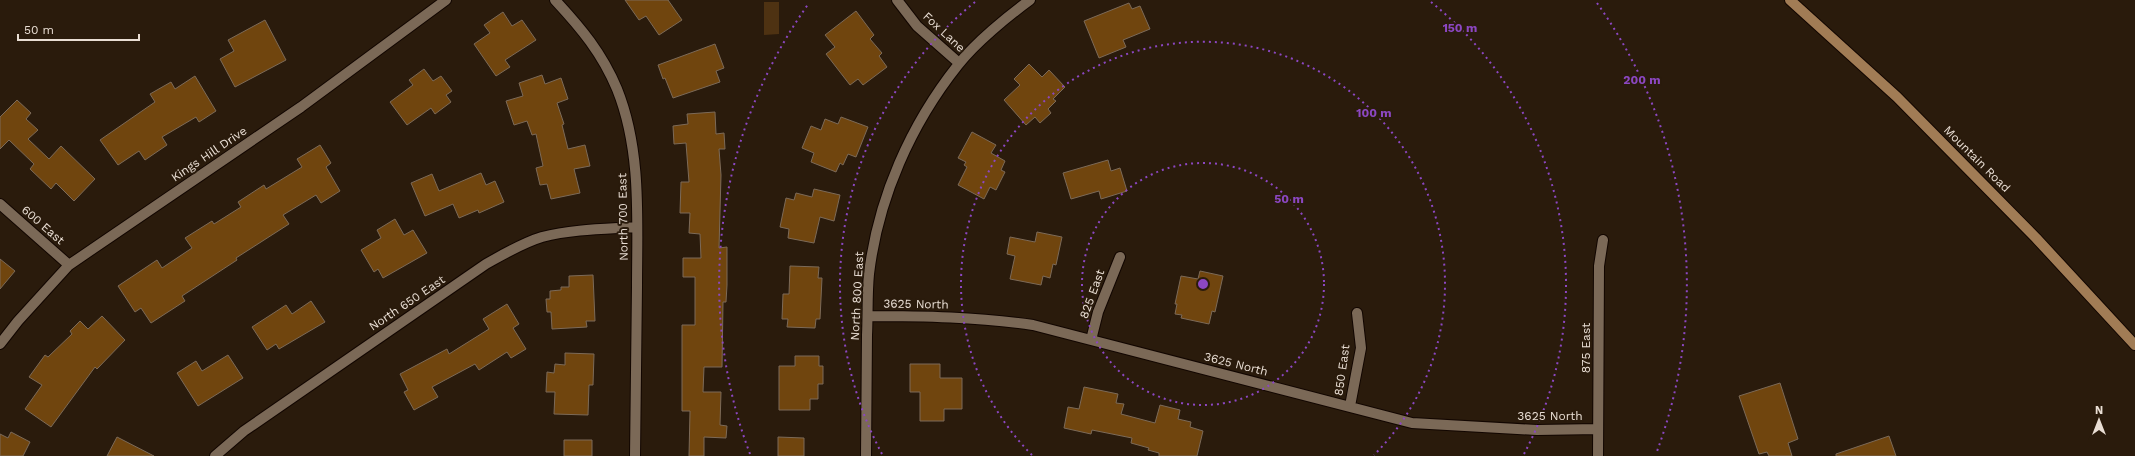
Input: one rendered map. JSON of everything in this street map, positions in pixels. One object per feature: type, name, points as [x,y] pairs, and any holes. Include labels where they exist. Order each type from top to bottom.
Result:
[{"type":"street","name":"Kings Hill Drive","points":[[0,344],[18,320],[69,265],[302,106],[446,0]]},
{"type":"street","name":"North 700 East","points":[[556,0],[585,32],[602,59],[617,90],[629,130],[635,168],[637,227],[635,456]]},
{"type":"street","name":"Fox Lane","points":[[897,0],[917,26],[959,63]]},
{"type":"street","name":"North 800 East","points":[[866,456],[869,276],[874,238],[886,198],[898,166],[916,129],[933,99],[959,63],[992,31],[1030,0]]},
{"type":"street","name":"Mountain Road","points":[[1790,0],[1902,102],[2036,238],[2135,345]]},
{"type":"street","name":"600 East","points":[[0,204],[69,265]]},
{"type":"street","name":"North 650 East","points":[[215,456],[244,431],[486,264],[517,247],[541,238],[565,232],[637,227]]},
{"type":"street","name":"875 East","points":[[1598,456],[1599,266],[1604,240]]},
{"type":"street","name":"825 East","points":[[1091,340],[1098,312],[1120,257]]},
{"type":"street","name":"850 East","points":[[1350,406],[1361,348],[1357,313]]},
{"type":"street","name":"3625 North","points":[[868,316],[995,319],[1033,324],[1412,423],[1537,430],[1598,429]]},
{"type":"shaded area","points":[[764,2],[779,2],[779,34],[764,35]]},
{"type":"building","points":[[625,0],[668,0],[682,20],[659,35],[646,16],[639,20]]},
{"type":"building","points":[[1129,3],[1132,9],[1140,6],[1150,29],[1123,40],[1126,47],[1099,58],[1084,21]]},
{"type":"building","points":[[856,11],[874,35],[870,39],[882,53],[879,56],[887,67],[863,85],[858,79],[850,85],[826,54],[835,47],[825,35]]},
{"type":"building","points":[[503,12],[512,26],[522,20],[536,40],[505,60],[510,67],[496,76],[474,44],[490,33],[484,25]]},
{"type":"building","points":[[265,20],[286,60],[235,87],[220,59],[234,51],[228,40]]},
{"type":"building","points":[[715,44],[724,68],[716,71],[720,82],[673,98],[665,78],[663,79],[658,65]]},
{"type":"building","points":[[1029,64],[1042,77],[1049,70],[1065,87],[1053,99],[1056,101],[1048,109],[1051,113],[1040,123],[1035,117],[1026,125],[1004,100],[1020,85],[1014,79]]},
{"type":"building","points":[[424,69],[433,81],[441,76],[452,91],[446,95],[451,102],[435,114],[431,108],[407,125],[390,102],[413,85],[409,80]]},
{"type":"building","points":[[542,75],[545,84],[561,78],[568,99],[557,103],[564,124],[562,125],[568,149],[585,145],[590,166],[574,169],[580,193],[551,199],[547,184],[540,185],[536,168],[543,166],[536,134],[532,135],[527,121],[514,125],[506,101],[523,96],[519,83]]},
{"type":"building","points":[[195,76],[216,111],[199,122],[196,117],[162,137],[167,145],[145,160],[139,151],[118,165],[100,140],[155,102],[150,94],[171,82],[175,89]]},
{"type":"building","points":[[17,100],[31,113],[26,119],[38,130],[28,139],[49,159],[61,146],[95,179],[74,201],[56,183],[51,189],[30,169],[34,164],[9,140],[0,149],[0,117]]},
{"type":"building","points":[[715,112],[716,134],[724,133],[725,149],[719,149],[721,175],[719,248],[727,247],[727,285],[726,302],[723,302],[722,367],[704,367],[703,392],[721,392],[720,425],[727,426],[726,438],[704,437],[704,456],[689,456],[690,411],[682,411],[682,325],[695,325],[695,277],[683,277],[683,258],[701,258],[700,234],[689,233],[690,213],[680,213],[681,182],[689,182],[686,143],[674,144],[673,126],[688,124],[687,114]]},
{"type":"building","points":[[841,117],[868,127],[856,157],[848,154],[843,165],[840,163],[836,172],[811,162],[814,153],[802,148],[811,126],[821,130],[825,119],[838,124]]},
{"type":"building","points":[[972,132],[996,145],[991,153],[1005,161],[1001,170],[1005,172],[996,190],[990,187],[984,199],[958,185],[967,167],[964,165],[966,162],[958,158]]},
{"type":"building","points":[[320,145],[331,163],[326,167],[340,191],[321,203],[316,195],[283,215],[289,224],[236,258],[237,260],[182,296],[185,301],[151,323],[141,308],[135,312],[118,286],[157,260],[162,268],[192,248],[185,238],[212,221],[214,224],[241,207],[238,202],[264,185],[266,189],[302,167],[297,159]]},
{"type":"building","points":[[1108,160],[1111,171],[1120,168],[1127,191],[1101,199],[1099,191],[1071,199],[1063,173]]},
{"type":"building","points":[[481,173],[486,185],[495,181],[504,202],[479,213],[478,210],[459,218],[453,204],[425,216],[411,183],[432,174],[439,191]]},
{"type":"building","points":[[814,189],[840,195],[834,221],[820,217],[814,243],[788,238],[789,229],[780,227],[786,198],[794,200],[796,193],[812,197]]},
{"type":"building","points":[[395,219],[404,235],[413,230],[427,253],[383,278],[378,269],[374,272],[361,250],[381,238],[377,230]]},
{"type":"building","points":[[1037,232],[1062,237],[1056,265],[1053,264],[1050,278],[1043,276],[1041,285],[1010,279],[1015,256],[1007,254],[1010,237],[1035,242]]},
{"type":"building","points":[[0,259],[15,271],[0,289]]},
{"type":"building","points":[[790,266],[819,267],[818,278],[822,278],[820,319],[816,319],[815,328],[787,327],[788,319],[782,319],[783,294],[789,294]]},
{"type":"building","points":[[1200,271],[1223,276],[1215,312],[1212,311],[1209,324],[1181,318],[1182,315],[1175,314],[1177,304],[1175,304],[1181,276],[1198,279]]},
{"type":"building","points":[[593,275],[595,321],[586,321],[587,327],[552,329],[551,312],[547,312],[546,299],[550,299],[550,291],[561,290],[561,287],[569,287],[569,276]]},
{"type":"building","points":[[311,301],[325,322],[279,349],[276,344],[267,350],[252,327],[286,305],[292,314]]},
{"type":"building","points":[[507,304],[519,324],[513,328],[526,349],[511,358],[507,352],[479,370],[475,364],[432,387],[438,397],[414,410],[404,392],[408,390],[400,374],[447,349],[449,354],[489,329],[483,319]]},
{"type":"building","points":[[102,316],[125,340],[97,369],[95,367],[51,427],[25,409],[42,385],[29,377],[45,355],[48,357],[72,334],[70,331],[80,321],[88,329]]},
{"type":"building","points":[[565,353],[594,354],[593,385],[589,385],[588,415],[554,414],[555,392],[546,392],[547,372],[554,373],[555,364],[565,365]]},
{"type":"building","points":[[228,355],[243,378],[198,406],[177,373],[196,361],[202,371]]},
{"type":"building","points":[[795,356],[819,356],[819,366],[823,366],[823,384],[818,384],[818,399],[810,399],[810,410],[779,410],[779,366],[795,366]]},
{"type":"building","points":[[910,364],[940,364],[940,378],[962,378],[962,409],[944,409],[944,421],[920,421],[920,392],[910,392]]},
{"type":"building","points":[[1780,383],[1798,439],[1788,443],[1792,456],[1769,456],[1767,452],[1759,454],[1739,396]]},
{"type":"building","points":[[1084,387],[1118,394],[1116,403],[1124,404],[1121,414],[1155,423],[1160,405],[1180,410],[1178,419],[1191,422],[1190,427],[1203,431],[1197,456],[1159,456],[1159,453],[1148,450],[1149,448],[1131,443],[1132,438],[1092,430],[1091,434],[1064,428],[1068,407],[1079,409]]},
{"type":"building","points":[[11,432],[30,442],[23,456],[0,456],[0,434],[8,438]]},
{"type":"building","points":[[1889,436],[1896,456],[1836,456],[1836,454]]},
{"type":"building","points":[[117,437],[154,456],[107,456]]},
{"type":"building","points":[[778,437],[804,438],[804,456],[778,456]]},
{"type":"building","points":[[564,440],[592,440],[592,456],[564,456]]}]
